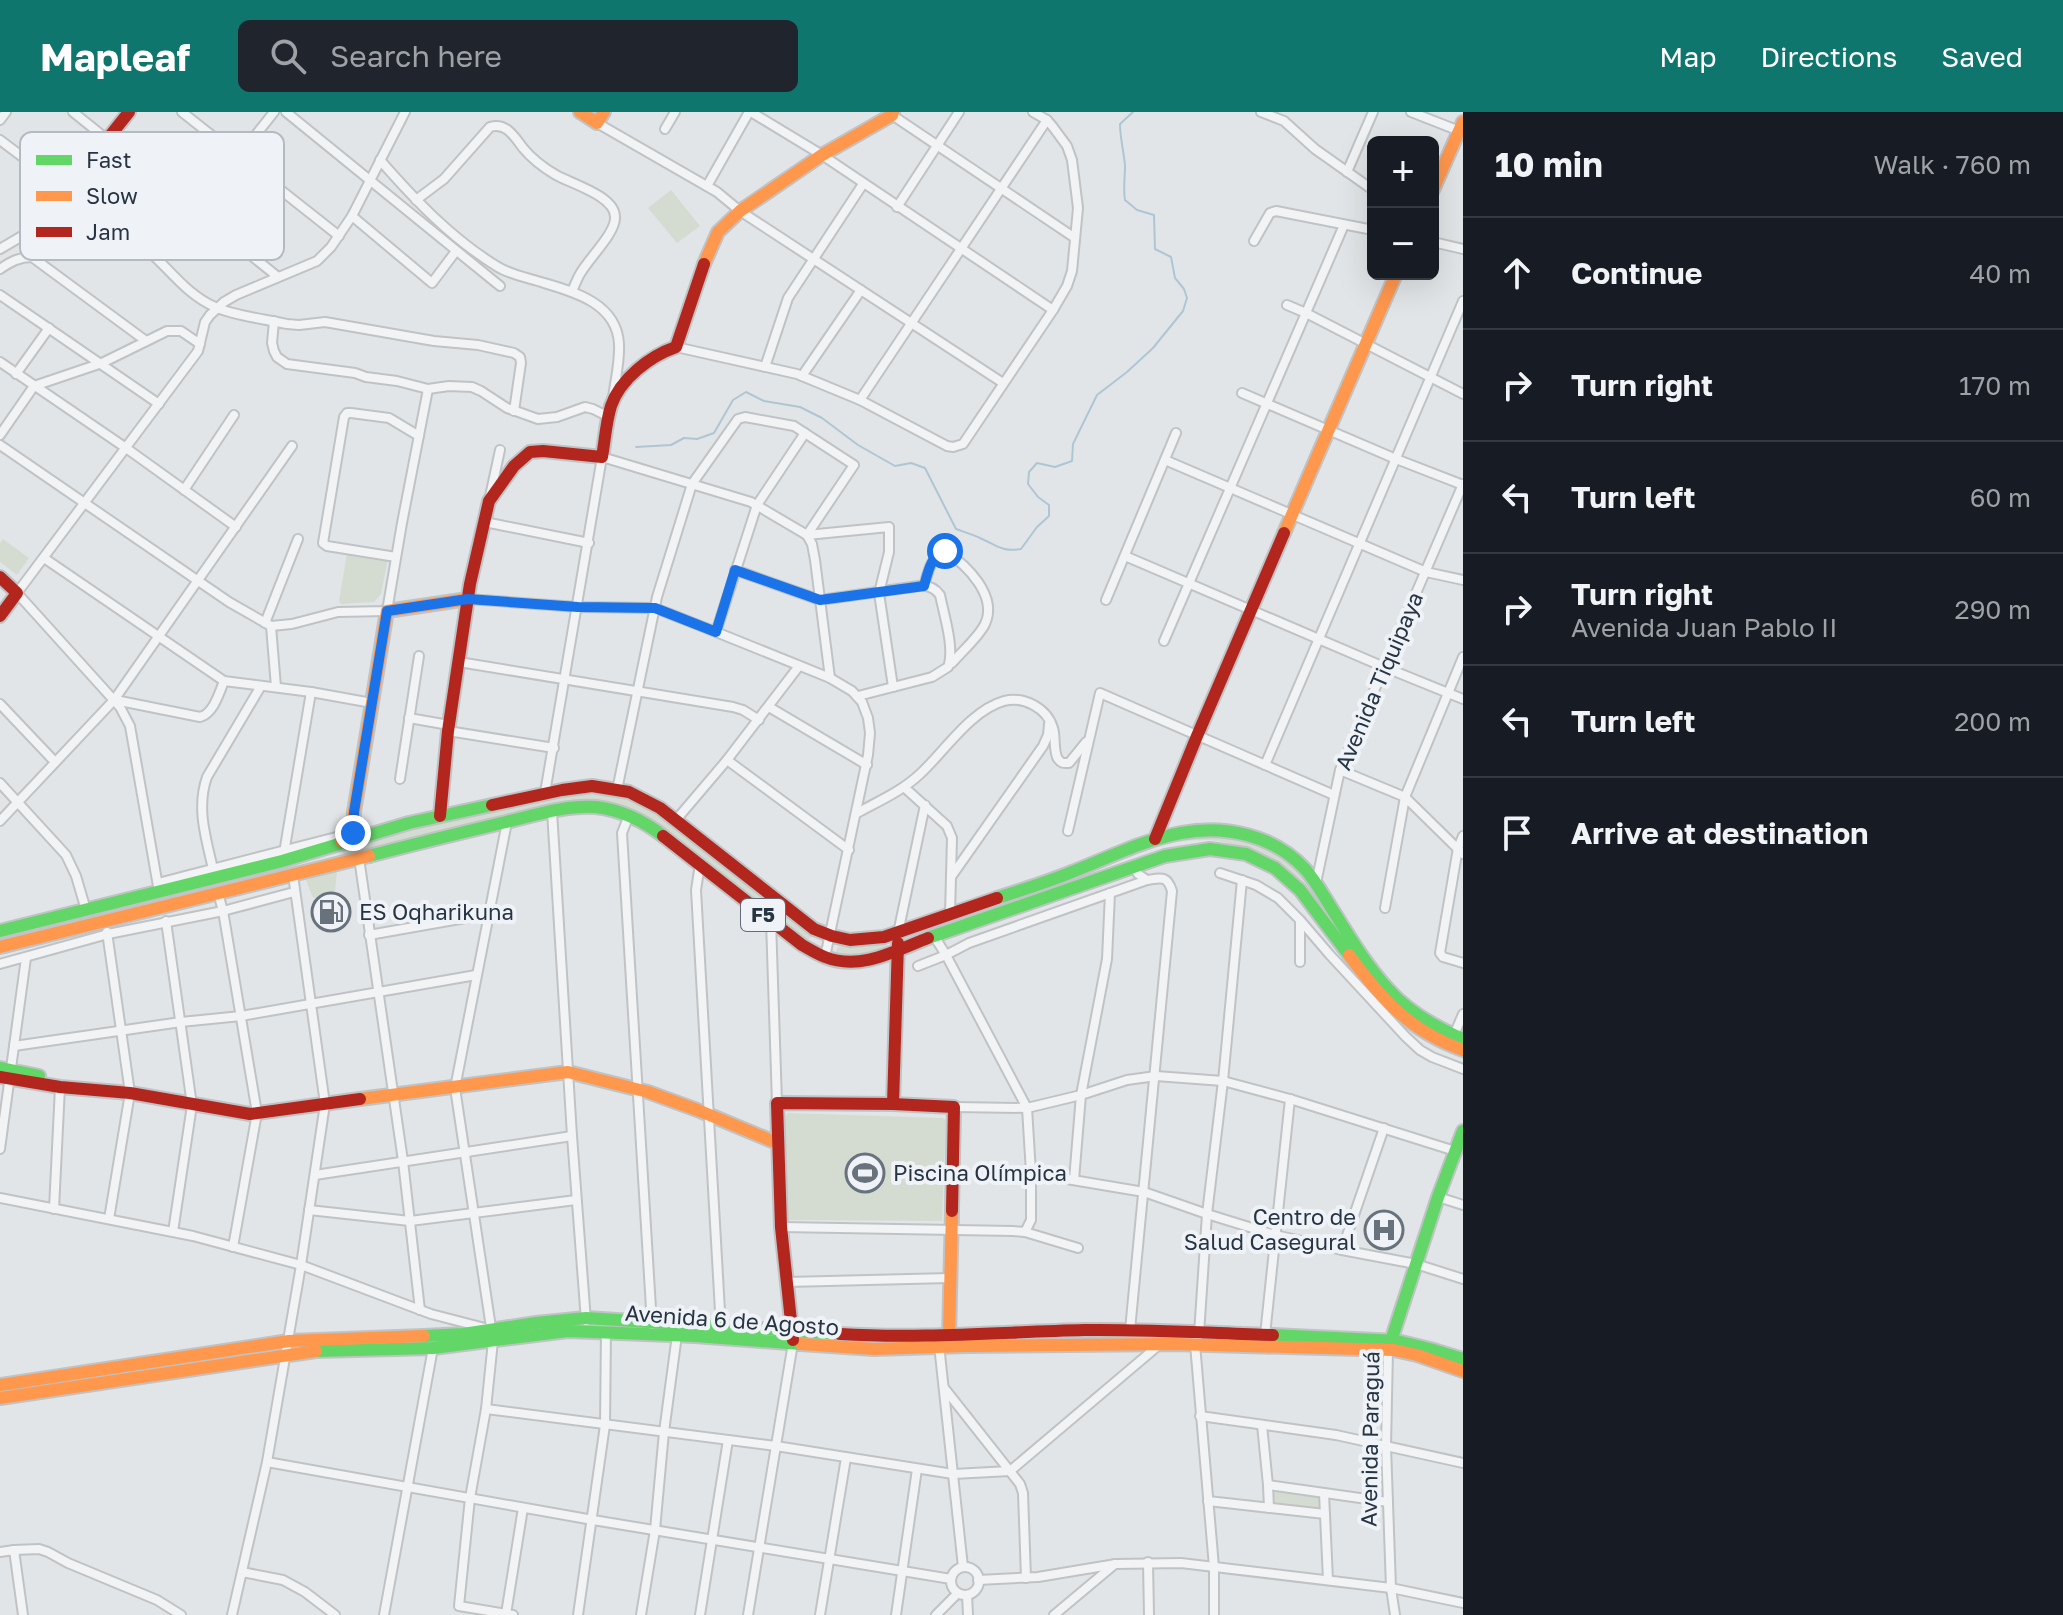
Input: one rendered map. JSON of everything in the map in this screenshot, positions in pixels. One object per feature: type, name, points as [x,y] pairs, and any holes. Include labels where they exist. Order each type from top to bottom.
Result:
[{"type":"main road","points":[[113,132],[129,112]]},
{"type":"main road","points":[[580,112],[601,117]]},
{"type":"main road","points":[[440,816],[468,599],[489,501],[518,460],[530,452],[602,457],[612,403],[635,371],[665,350],[676,347],[707,254],[718,232],[740,211],[822,155],[892,113]]},
{"type":"main road","points":[[1439,177],[1461,128]]},
{"type":"main road","points":[[1074,889],[1092,875],[1134,857],[1155,839],[1394,280]]},
{"type":"main road","points":[[0,577],[17,593],[0,616]]},
{"type":"main road","points":[[339,863],[336,845],[353,833],[387,611],[468,599]]},
{"type":"main road","name":"F5","points":[[0,931],[284,856],[303,855],[440,816],[592,786],[645,799],[800,919],[828,937],[855,941],[869,941],[898,933],[1067,874],[1155,839],[1177,833],[1226,831],[1247,834],[1275,846],[1292,858],[1316,884],[1389,989],[1431,1025],[1458,1037]]},
{"type":"main road","name":"F5","points":[[0,947],[428,840],[552,811],[594,807],[629,815],[656,830],[802,945],[825,957],[852,962],[874,959],[1179,853],[1193,850],[1231,851],[1250,856],[1283,872],[1308,898],[1390,1006],[1435,1039],[1463,1050]]},
{"type":"main road","points":[[1155,839],[1170,844],[1209,842],[1231,851]]},
{"type":"main road","points":[[303,855],[306,871]]},
{"type":"main road","points":[[893,1104],[898,933]]},
{"type":"main road","points":[[4,1073],[250,1114],[568,1072],[637,1088],[708,1113],[777,1143]]},
{"type":"main road","points":[[4,1073],[60,1087],[96,1089]]},
{"type":"main road","points":[[793,1337],[781,1227],[777,1103],[893,1104],[954,1107],[950,1278],[942,1340]]},
{"type":"main road","name":"Avenida Paraguá","points":[[1390,1345],[1463,1131]]},
{"type":"main road","name":"Avenida 6 de Agosto","points":[[586,1325],[606,1332],[652,1328],[677,1335],[721,1332]]},
{"type":"main road","name":"Avenida 6 de Agosto","points":[[288,1347],[309,1351],[433,1348],[493,1335],[586,1325],[793,1337],[868,1336],[1160,1344],[1265,1335],[1390,1345],[1463,1371]]},
{"type":"main road","name":"Avenida 6 de Agosto","points":[[942,1340],[1084,1330],[1130,1330],[1197,1339],[1420,1345],[1463,1359]]},
{"type":"main road","name":"Avenida 6 de Agosto","points":[[0,1385],[80,1378],[288,1347],[463,1334],[493,1335]]},
{"type":"main road","name":"Avenida 6 de Agosto","points":[[0,1398],[80,1378]]},
{"type":"street","points":[[0,120],[6,112]]},
{"type":"street","points":[[73,112],[97,132]]},
{"type":"street","points":[[182,112],[207,132]]},
{"type":"street","points":[[258,132],[274,112]]},
{"type":"street","points":[[286,112],[500,286]]},
{"type":"street","points":[[665,129],[675,112]]},
{"type":"street","points":[[707,186],[750,112],[822,155],[1053,310]]},
{"type":"street","points":[[897,207],[959,112]]},
{"type":"street","points":[[676,347],[802,376],[860,400],[941,443],[953,447],[963,444],[1053,310],[1072,271],[1078,208],[1072,160],[1067,146],[1047,120],[1033,112]]},
{"type":"street","points":[[1261,112],[1284,121],[1315,149],[1367,186]]},
{"type":"street","points":[[1347,172],[1373,112]]},
{"type":"street","points":[[1411,112],[1461,128]]},
{"type":"street","points":[[353,833],[284,856],[213,869],[158,888],[130,726],[114,700],[17,593],[198,351],[205,322],[217,308],[236,295],[317,261],[331,247],[352,216],[403,113]]},
{"type":"street","points":[[892,113],[937,147],[1075,238]]},
{"type":"street","points":[[601,117],[1003,383]]},
{"type":"street","points":[[860,400],[1047,120]]},
{"type":"street","points":[[416,200],[444,179],[490,127],[503,127],[536,161],[560,178],[599,196],[615,213],[614,224],[572,291]]},
{"type":"street","points":[[0,140],[20,155]]},
{"type":"street","points":[[380,160],[416,200],[458,239],[501,269],[572,291],[594,303],[611,320],[616,331],[618,351],[612,403]]},
{"type":"street","points":[[765,367],[788,298],[863,184]]},
{"type":"street","points":[[284,193],[339,236]]},
{"type":"street","points":[[1254,241],[1270,213],[1276,211],[1367,229]]},
{"type":"street","points":[[352,216],[432,283],[456,251]]},
{"type":"street","points":[[1164,641],[1344,225]]},
{"type":"street","points":[[0,249],[20,237]]},
{"type":"street","points":[[1439,243],[1463,249]]},
{"type":"street","points":[[0,269],[20,258]]},
{"type":"street","points":[[36,260],[146,341]]},
{"type":"street","points":[[158,260],[170,274],[217,308],[299,325],[325,322],[514,353],[520,357],[521,363],[514,411]]},
{"type":"street","points":[[257,260],[278,277]]},
{"type":"street","points":[[802,376],[861,290]]},
{"type":"street","points":[[0,295],[159,404]]},
{"type":"street","points":[[1265,765],[1463,301]]},
{"type":"street","points":[[1287,305],[1463,394]]},
{"type":"street","points":[[274,321],[274,351],[287,364],[355,373],[428,389],[472,387],[514,411],[538,419],[548,419],[585,407],[609,417]]},
{"type":"street","points":[[16,374],[49,328]]},
{"type":"street","points":[[0,435],[34,386],[102,363],[167,331],[177,330],[200,344]]},
{"type":"street","points":[[0,362],[236,527]]},
{"type":"street","points":[[0,445],[197,580],[268,624],[292,624],[338,612],[387,611],[428,389]]},
{"type":"street","points":[[1242,393],[1463,485]]},
{"type":"street","points":[[396,557],[323,543],[344,417],[347,413],[389,418],[419,436]]},
{"type":"street","points":[[184,490],[234,415]]},
{"type":"street","points":[[617,790],[655,608],[692,484],[738,419],[745,417],[794,426],[854,465],[807,535]]},
{"type":"street","points":[[716,632],[757,505],[805,433]]},
{"type":"street","points":[[1106,600],[1176,433]]},
{"type":"street","points":[[0,821],[114,700],[292,446]]},
{"type":"street","points":[[489,501],[500,450]]},
{"type":"street","points":[[545,793],[602,457],[757,505],[807,535],[815,560],[830,678]]},
{"type":"street","points":[[1165,460],[1426,572],[1463,580]]},
{"type":"street","name":"Avenida Tiquipaya","points":[[1316,884],[1340,770],[1463,485]]},
{"type":"street","points":[[485,522],[589,543]]},
{"type":"street","points":[[807,535],[889,527],[889,552],[879,593],[893,687]]},
{"type":"street","points":[[276,687],[268,624],[298,539]]},
{"type":"street","points":[[858,696],[932,677],[948,667],[984,624],[988,614],[987,596],[980,584],[945,551],[938,553],[933,560],[924,586]]},
{"type":"street","points":[[1125,556],[1463,699]]},
{"type":"street","points":[[44,558],[224,681],[372,703]]},
{"type":"street","points":[[735,570],[820,600],[924,586],[933,588],[940,595],[950,646],[948,667]]},
{"type":"street","points":[[468,599],[578,607],[655,608],[830,678],[858,696],[870,725],[867,765],[825,957]]},
{"type":"street","points":[[400,779],[419,656]]},
{"type":"street","points":[[1385,908],[1405,797],[1463,657]]},
{"type":"street","points":[[459,662],[733,707],[759,720]]},
{"type":"street","points":[[676,820],[759,720],[799,666]]},
{"type":"street","points":[[114,700],[206,716],[224,681]]},
{"type":"street","points":[[213,869],[201,816],[203,789],[207,777],[261,686]]},
{"type":"street","points":[[284,856],[311,692]]},
{"type":"street","points":[[1068,831],[1100,693],[1334,795]]},
{"type":"street","points":[[857,813],[905,788],[970,722],[1005,701],[1031,704],[1041,710],[1053,728],[1056,754],[1064,763],[1074,759],[1089,738]]},
{"type":"street","points":[[0,704],[55,762]]},
{"type":"street","points":[[769,707],[867,765]]},
{"type":"street","points":[[409,718],[554,748]]},
{"type":"street","points":[[951,877],[1043,746],[1049,720]]},
{"type":"street","points":[[727,760],[849,850]]},
{"type":"street","points":[[1340,770],[1405,797],[1460,851]]},
{"type":"street","points":[[0,783],[66,855],[86,910]]},
{"type":"street","points":[[905,788],[947,826],[952,838],[950,914]]},
{"type":"street","points":[[898,933],[925,805]]},
{"type":"street","points":[[552,811],[586,1325]]},
{"type":"street","points":[[629,815],[622,833],[652,1328]]},
{"type":"street","points":[[507,822],[455,1088],[493,1335],[486,1409],[470,1498],[459,1606],[510,1614],[523,1508]]},
{"type":"street","points":[[1463,836],[1440,953],[1443,957],[1463,963]]},
{"type":"street","points":[[359,858],[403,1161],[420,1310]]},
{"type":"street","points":[[700,864],[696,890],[721,1332]]},
{"type":"street","points":[[1134,867],[1147,880]]},
{"type":"street","points":[[1220,873],[1256,885],[1278,898],[1420,1050],[1463,1069]]},
{"type":"street","points":[[232,1615],[267,1462],[288,1347],[325,1104],[293,875]]},
{"type":"street","points":[[918,966],[969,943],[1147,880],[1164,879],[1169,882],[1172,891],[1156,1076],[1130,1330]]},
{"type":"street","points":[[1214,1615],[1214,1567],[1200,1416],[1197,1339],[1242,880]]},
{"type":"street","points":[[218,892],[257,1113],[233,1247]]},
{"type":"street","points":[[0,964],[108,934],[223,911],[294,892]]},
{"type":"street","points":[[1074,1180],[1081,1095],[1107,959],[1110,893]]},
{"type":"street","points":[[369,935],[488,914]]},
{"type":"street","points":[[103,920],[108,934],[130,1093],[109,1219]]},
{"type":"street","points":[[1300,920],[1300,962]]},
{"type":"street","points":[[166,921],[192,1105],[173,1232]]},
{"type":"street","points":[[771,921],[777,1103]]},
{"type":"street","points":[[934,936],[1027,1108],[1031,1220],[1025,1232]]},
{"type":"street","points":[[0,1149],[4,1073],[14,1046],[26,958]]},
{"type":"street","points":[[14,1046],[241,1016],[476,975]]},
{"type":"street","points":[[1458,1037],[1463,1014]]},
{"type":"street","points":[[954,1107],[1027,1108],[1127,1080],[1156,1076],[1223,1081],[1455,1151]]},
{"type":"street","points":[[54,1209],[60,1087]]},
{"type":"street","points":[[1265,1335],[1290,1099]]},
{"type":"street","points":[[1342,1250],[1384,1128]]},
{"type":"street","points":[[315,1175],[572,1136]]},
{"type":"street","points":[[1031,1173],[1144,1192],[1275,1235],[1416,1264],[1463,1279]]},
{"type":"street","points":[[1438,1197],[1463,1205]]},
{"type":"street","points":[[0,1198],[173,1232],[301,1265],[493,1335]]},
{"type":"street","points":[[309,1210],[410,1221],[576,1200]]},
{"type":"street","points":[[781,1227],[1025,1232],[1078,1248]]},
{"type":"street","points":[[787,1282],[950,1278]]},
{"type":"street","points":[[578,1615],[605,1425],[606,1332]]},
{"type":"street","points":[[641,1615],[655,1530],[677,1335]]},
{"type":"street","points":[[748,1615],[793,1337]]},
{"type":"street","points":[[942,1340],[944,1388],[963,1567]]},
{"type":"street","points":[[486,1409],[776,1446],[953,1474],[1010,1471],[1160,1344]]},
{"type":"street","name":"Avenida Paraguá","points":[[1390,1345],[1386,1446],[1391,1588],[1395,1615]]},
{"type":"street","points":[[384,1615],[433,1348]]},
{"type":"street","points":[[944,1388],[1020,1484],[1023,1493],[1026,1578]]},
{"type":"street","points":[[1200,1416],[1336,1435],[1463,1463]]},
{"type":"street","points":[[1262,1425],[1269,1508]]},
{"type":"street","points":[[700,1615],[728,1440]]},
{"type":"street","points":[[820,1615],[846,1458]]},
{"type":"street","points":[[267,1462],[951,1579]]},
{"type":"street","points":[[896,1615],[917,1469]]},
{"type":"street","points":[[1268,1485],[1388,1502]]},
{"type":"street","points":[[1324,1493],[1328,1580]]},
{"type":"street","points":[[1208,1501],[1325,1514]]},
{"type":"street","points":[[0,1552],[39,1549],[48,1552],[157,1600],[181,1615]]},
{"type":"street","points":[[14,1550],[23,1615]]},
{"type":"street","points":[[1148,1562],[1149,1615]]},
{"type":"street","points":[[978,1580],[1026,1578],[1116,1564],[1181,1563],[1391,1588],[1463,1603]]},
{"type":"street","points":[[1054,1615],[1116,1564]]},
{"type":"street","points":[[936,1615],[962,1594],[974,1591],[977,1575],[963,1567],[955,1571],[951,1579],[952,1587],[962,1594],[968,1615]]},
{"type":"street","points":[[242,1572],[283,1580],[335,1615]]},
{"type":"shaded area","points":[[671,190],[700,226],[677,243],[648,208]]},
{"type":"shaded area","points":[[3,539],[29,558],[17,575],[0,562],[0,543]]},
{"type":"shaded area","points":[[347,553],[388,559],[381,594],[374,602],[341,604],[339,601]]},
{"type":"shaded area","points":[[602,793],[631,800],[659,813],[813,936],[801,938],[738,887],[603,803],[343,857],[342,850],[406,830],[562,796]]},
{"type":"shaded area","points":[[1205,834],[1260,843],[1294,865],[1349,941],[1316,902],[1231,845],[1208,840],[1170,842]]},
{"type":"shaded area","points":[[286,868],[287,871],[0,941],[0,936]]},
{"type":"shaded area","points":[[337,871],[335,892],[313,898],[306,880]]},
{"type":"shaded area","points":[[887,943],[888,947],[868,955],[838,955],[836,952],[841,945]]},
{"type":"shaded area","name":"Piscina Olímpica","points":[[788,1113],[946,1120],[942,1221],[786,1218],[784,1117]]},
{"type":"shaded area","points":[[1273,1490],[1320,1496],[1320,1509],[1274,1503]]},
{"type":"waterway","points":[[636,447],[671,445],[684,438],[697,439],[714,433],[733,400],[746,392],[764,401],[800,407],[895,466],[911,463],[925,468],[956,529],[1000,548],[1021,549],[1049,516],[1049,505],[1028,484],[1029,472],[1037,463],[1055,467],[1072,461],[1073,444],[1097,395],[1153,348],[1183,311],[1187,298],[1175,278],[1171,257],[1155,249],[1154,215],[1137,210],[1125,200],[1120,124],[1133,112]]},
{"type":"traffic: fast","points":[[0,931],[282,861],[409,823],[492,805]]},
{"type":"traffic: fast","points":[[369,856],[573,808],[596,807],[614,811],[640,821],[663,836]]},
{"type":"traffic: fast","points":[[997,898],[1167,836],[1215,830],[1248,835],[1279,848],[1305,869],[1365,960],[1404,1005],[1463,1039]]},
{"type":"traffic: fast","points":[[928,938],[1165,856],[1210,849],[1246,854],[1275,868],[1300,890],[1349,955]]},
{"type":"traffic: fast","points":[[0,1068],[39,1076]]},
{"type":"traffic: fast","points":[[1389,1347],[1463,1131]]},
{"type":"traffic: fast","points":[[424,1336],[586,1318],[840,1334]]},
{"type":"traffic: fast","points":[[316,1351],[433,1348],[568,1331],[801,1344]]},
{"type":"traffic: fast","points":[[1273,1335],[1397,1341],[1463,1359]]},
{"type":"traffic: slow","points":[[580,112],[597,123],[604,112]]},
{"type":"traffic: slow","points":[[704,264],[718,232],[740,211],[822,155],[893,112]]},
{"type":"traffic: slow","points":[[1439,176],[1463,122]]},
{"type":"traffic: slow","points":[[1284,533],[1393,280]]},
{"type":"traffic: slow","points":[[341,841],[353,833],[387,611],[468,599]]},
{"type":"traffic: slow","points":[[0,947],[369,856]]},
{"type":"traffic: slow","points":[[1349,955],[1398,1012],[1427,1033],[1463,1050]]},
{"type":"traffic: slow","points":[[360,1099],[568,1072],[648,1092],[777,1143]]},
{"type":"traffic: slow","points":[[949,1336],[952,1211]]},
{"type":"traffic: slow","points":[[0,1385],[289,1341],[424,1336]]},
{"type":"traffic: slow","points":[[801,1344],[874,1349],[1174,1344],[1394,1350],[1463,1371]]},
{"type":"traffic: slow","points":[[0,1398],[316,1351]]},
{"type":"traffic: jam","points":[[113,132],[129,112]]},
{"type":"traffic: jam","points":[[440,816],[448,731],[470,584],[489,501],[514,466],[530,452],[602,457],[615,396],[637,370],[656,356],[676,347],[704,264]]},
{"type":"traffic: jam","points":[[1155,839],[1284,533]]},
{"type":"traffic: jam","points":[[0,577],[17,593],[0,616]]},
{"type":"traffic: jam","points":[[492,805],[592,786],[629,792],[660,808],[814,929],[850,940],[884,937],[997,898]]},
{"type":"traffic: jam","points":[[663,836],[802,945],[825,957],[838,961],[864,961],[928,938]]},
{"type":"traffic: jam","points":[[893,1104],[898,943]]},
{"type":"traffic: jam","points":[[0,1077],[60,1087],[130,1093],[250,1114],[360,1099]]},
{"type":"traffic: jam","points":[[793,1340],[781,1227],[777,1103],[954,1107],[952,1211]]},
{"type":"traffic: jam","points":[[840,1334],[1108,1330],[1273,1335]]},
{"type":"place","name":"ES Oqharikuna","points":[[331,912]]},
{"type":"place","name":"Piscina Olímpica","points":[[865,1173]]},
{"type":"place","name":"Centro de Salud Casegural","points":[[1384,1230]]},
{"type":"route","points":[[353,833],[387,611],[468,599],[578,607],[655,608],[716,632],[735,570],[820,600],[924,586],[933,560],[938,553],[945,551]]}]
